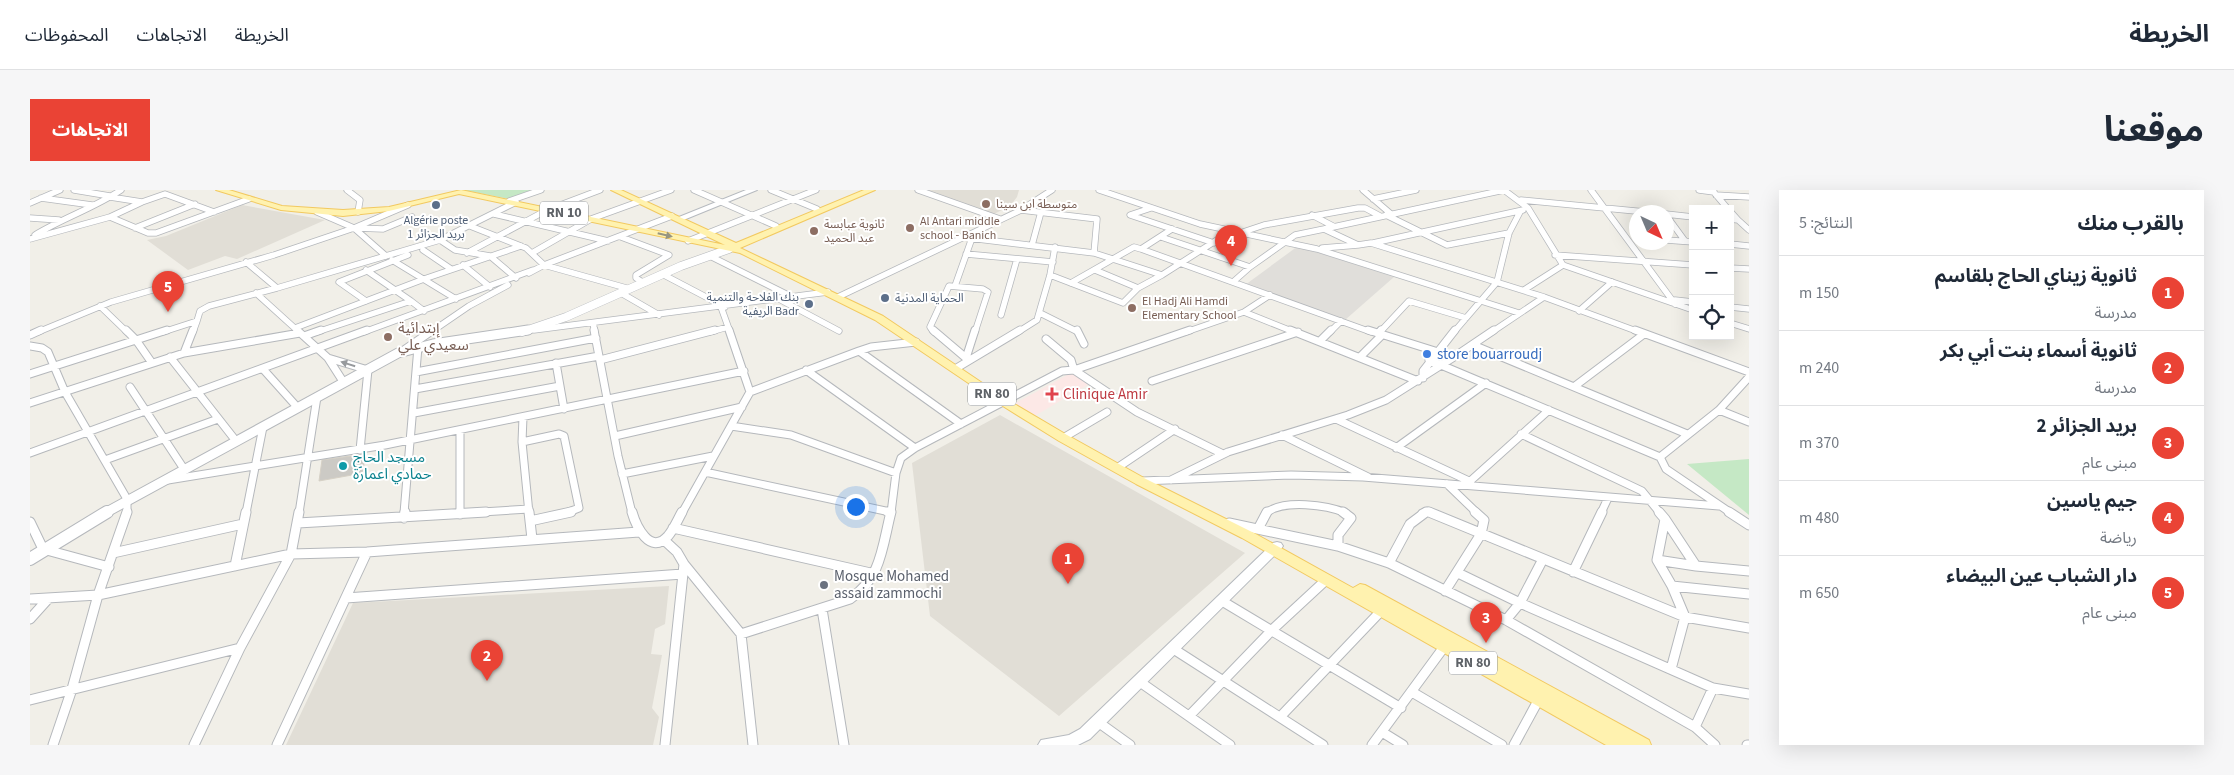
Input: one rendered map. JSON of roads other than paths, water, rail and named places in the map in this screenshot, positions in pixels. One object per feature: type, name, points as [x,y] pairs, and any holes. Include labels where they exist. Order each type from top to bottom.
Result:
[{"type":"main road","name":"RN 10","points":[[220,190],[281,208],[317,212],[358,212],[412,203],[458,191],[688,241],[730,248]]},
{"type":"main road","name":"RN 10","points":[[412,203],[440,190]]},
{"type":"main road","points":[[616,190],[675,217],[730,248]]},
{"type":"main road","points":[[675,217],[753,190]]},
{"type":"main road","points":[[730,248],[776,226],[862,191]]},
{"type":"main road","points":[[730,248],[862,191]]},
{"type":"main road","name":"RN 80","points":[[730,248],[833,294],[879,318],[954,370],[1063,438],[1140,482],[1220,521],[1253,532],[1326,580],[1620,745]]},
{"type":"main road","points":[[1046,745],[1080,737],[1098,722],[1275,548]]},
{"type":"main road","name":"RN 80","points":[[1275,548],[1439,631],[1643,745]]},
{"type":"street","points":[[30,203],[60,190]]},
{"type":"street","points":[[74,190],[142,202]]},
{"type":"street","points":[[30,239],[59,220],[94,205],[121,190]]},
{"type":"street","points":[[347,190],[360,200],[358,212]]},
{"type":"street","points":[[366,301],[339,283],[366,270],[423,250],[494,214],[513,202],[541,190]]},
{"type":"street","points":[[467,253],[547,210],[600,190]]},
{"type":"street","points":[[657,190],[663,193]]},
{"type":"street","points":[[532,253],[591,219],[671,190]]},
{"type":"street","points":[[694,190],[776,226]]},
{"type":"street","points":[[771,190],[816,209]]},
{"type":"street","points":[[688,241],[816,190]]},
{"type":"street","points":[[918,190],[1000,219]]},
{"type":"street","points":[[398,354],[418,347],[524,331],[792,297],[833,294],[1021,210],[1052,190]]},
{"type":"street","points":[[1099,190],[1200,224],[1317,249],[1519,313]]},
{"type":"street","points":[[1363,190],[1386,215]]},
{"type":"street","points":[[1373,199],[1416,190]]},
{"type":"street","points":[[1233,282],[1250,267],[1295,235],[1504,190],[1521,200],[1528,208],[1555,255],[1564,265],[1689,308]]},
{"type":"street","points":[[1591,190],[1674,302]]},
{"type":"street","points":[[1699,190],[1749,198]]},
{"type":"street","points":[[1714,192],[1725,205]]},
{"type":"street","points":[[30,239],[110,217],[165,194],[214,212]]},
{"type":"street","points":[[30,199],[94,205]]},
{"type":"street","points":[[110,217],[148,233],[156,234],[249,199]]},
{"type":"street","points":[[1521,200],[1629,211]]},
{"type":"street","points":[[30,335],[100,306],[354,228],[412,203]]},
{"type":"street","points":[[135,228],[195,204]]},
{"type":"street","points":[[1153,208],[1130,215],[1214,242]]},
{"type":"street","points":[[1240,233],[1258,226],[1312,215],[1362,208],[1386,215],[1441,243],[1451,245],[1509,233]]},
{"type":"street","points":[[1317,249],[1371,244],[1520,212],[1528,208]]},
{"type":"street","points":[[1021,210],[1097,219],[1094,253]]},
{"type":"street","points":[[317,212],[354,228],[386,256]]},
{"type":"street","points":[[1032,245],[1041,212]]},
{"type":"street","points":[[1420,379],[1436,352],[1497,282],[1509,233],[1520,212]]},
{"type":"street","points":[[494,214],[608,241]]},
{"type":"street","points":[[1312,215],[1333,226]]},
{"type":"street","points":[[1674,215],[1689,216]]},
{"type":"street","points":[[1734,216],[1749,230]]},
{"type":"street","points":[[354,228],[383,229],[392,227],[412,217]]},
{"type":"street","points":[[30,559],[43,549],[127,499],[398,354],[469,306],[544,264],[675,217]]},
{"type":"street","points":[[30,218],[59,220]]},
{"type":"street","points":[[1674,225],[1686,241]]},
{"type":"street","points":[[470,226],[521,246],[544,264],[625,291],[659,315]]},
{"type":"street","points":[[1324,228],[1358,245]]},
{"type":"street","points":[[1141,249],[1172,229]]},
{"type":"street","points":[[1050,275],[1123,302],[1138,288],[1183,264],[1231,231]]},
{"type":"street","points":[[621,236],[669,255],[636,274],[636,278],[644,283]]},
{"type":"street","points":[[1161,236],[1250,267]]},
{"type":"street","points":[[961,237],[1094,253],[1162,275]]},
{"type":"street","points":[[955,286],[972,238]]},
{"type":"street","points":[[1674,240],[1689,241]]},
{"type":"street","points":[[184,353],[204,308],[442,241],[455,250],[490,256],[516,278]]},
{"type":"street","points":[[1371,244],[1524,290],[1749,372]]},
{"type":"street","points":[[1734,244],[1749,246]]},
{"type":"street","points":[[299,332],[366,301],[521,246]]},
{"type":"street","points":[[954,370],[968,359],[1035,323],[1040,313],[1050,275],[1055,247]]},
{"type":"street","points":[[1071,283],[1134,247],[1380,335],[1454,357]]},
{"type":"street","points":[[524,331],[560,319],[730,248]]},
{"type":"street","points":[[423,250],[452,269]]},
{"type":"street","points":[[966,254],[1053,262]]},
{"type":"street","points":[[1555,255],[1689,265]]},
{"type":"street","points":[[710,256],[792,297]]},
{"type":"street","points":[[1001,315],[1017,259]]},
{"type":"street","points":[[392,260],[456,299]]},
{"type":"street","points":[[246,262],[277,288]]},
{"type":"street","points":[[464,265],[490,287]]},
{"type":"street","points":[[1524,290],[1564,265]]},
{"type":"street","points":[[1734,268],[1749,269]]},
{"type":"street","points":[[366,270],[424,311]]},
{"type":"street","points":[[30,453],[516,278],[533,270]]},
{"type":"street","points":[[1094,270],[1138,288]]},
{"type":"street","points":[[664,275],[723,307],[728,328],[750,392]]},
{"type":"street","points":[[1579,311],[1612,282]]},
{"type":"street","points":[[947,287],[983,289],[988,292],[968,359],[930,327],[947,287]]},
{"type":"street","points":[[256,293],[328,358],[344,383]]},
{"type":"street","points":[[742,634],[822,609],[850,598],[865,589],[874,574],[890,512],[896,473],[901,458],[915,448],[1002,401],[1062,372],[1074,370],[1244,312],[1270,295]]},
{"type":"street","points":[[1167,482],[1223,454],[1336,419],[1386,400],[1544,297]]},
{"type":"street","points":[[778,299],[839,332]]},
{"type":"street","points":[[30,403],[184,353],[299,332],[412,301]]},
{"type":"street","points":[[1360,357],[1409,301],[1466,318]]},
{"type":"street","points":[[1674,302],[1689,302]]},
{"type":"street","points":[[100,306],[136,340],[152,363]]},
{"type":"street","points":[[1734,307],[1749,309]]},
{"type":"street","points":[[1244,312],[1420,379]]},
{"type":"street","points":[[1040,313],[1075,329],[1084,344]]},
{"type":"street","points":[[30,374],[197,321]]},
{"type":"street","points":[[1320,341],[1341,321]]},
{"type":"street","points":[[593,323],[622,474],[639,532],[652,542],[664,540],[673,528],[750,392],[871,347],[916,342]]},
{"type":"street","points":[[1734,324],[1749,329]]},
{"type":"street","points":[[415,389],[600,358],[728,328]]},
{"type":"street","points":[[1152,381],[1298,332]]},
{"type":"street","points":[[1575,386],[1644,334]]},
{"type":"street","points":[[416,372],[596,338]]},
{"type":"street","points":[[1046,339],[1071,360],[1074,370],[1129,408],[1223,454]]},
{"type":"street","points":[[1473,345],[1687,434]]},
{"type":"street","points":[[30,346],[46,349],[65,392],[127,499],[126,517],[98,596],[72,689],[53,745]]},
{"type":"street","points":[[404,518],[412,440],[418,347]]},
{"type":"street","points":[[859,351],[961,424]]},
{"type":"street","points":[[170,357],[236,441]]},
{"type":"street","points":[[328,358],[368,370]]},
{"type":"street","points":[[1430,360],[1660,457],[1666,469],[1718,506],[1749,525]]},
{"type":"street","points":[[556,364],[564,409]]},
{"type":"street","points":[[263,369],[298,408]]},
{"type":"street","points":[[360,450],[368,370]]},
{"type":"street","points":[[806,370],[915,448]]},
{"type":"street","points":[[161,481],[255,469],[360,450],[523,418],[744,371]]},
{"type":"street","points":[[1660,457],[1719,410],[1749,377]]},
{"type":"street","points":[[1396,448],[1486,383]]},
{"type":"street","points":[[130,386],[184,469]]},
{"type":"street","points":[[414,413],[560,386]]},
{"type":"street","points":[[194,745],[240,648],[291,554],[309,459],[317,397]]},
{"type":"street","points":[[615,436],[742,407]]},
{"type":"street","points":[[1468,483],[1549,410]]},
{"type":"street","points":[[1719,410],[1749,422]]},
{"type":"street","points":[[1063,438],[1107,412]]},
{"type":"street","points":[[523,418],[522,442],[532,539]]},
{"type":"street","points":[[105,460],[218,419]]},
{"type":"street","points":[[1336,419],[1468,483]]},
{"type":"street","points":[[731,426],[791,436],[896,473]]},
{"type":"street","points":[[234,566],[263,427]]},
{"type":"street","points":[[1117,468],[1175,429]]},
{"type":"street","points":[[460,430],[460,514]]},
{"type":"street","points":[[522,442],[559,434],[564,436],[579,508],[574,511],[530,521]]},
{"type":"street","points":[[1522,434],[1632,486],[1653,503],[1696,566]]},
{"type":"street","points":[[1282,435],[1371,478]]},
{"type":"street","points":[[622,474],[713,456]]},
{"type":"street","points":[[705,472],[890,512]]},
{"type":"street","points":[[1140,482],[1274,476],[1371,478],[1447,484],[1468,483],[1653,503],[1718,506]]},
{"type":"street","points":[[1445,590],[1458,573],[1481,534],[1484,520],[1447,484]]},
{"type":"street","points":[[1573,572],[1608,498]]},
{"type":"street","points":[[1338,546],[1338,535],[1351,518],[1345,511],[1329,506],[1272,508],[1263,516],[1253,532],[1338,546],[1388,563],[1506,620],[1695,727],[1715,745]]},
{"type":"street","points":[[298,523],[529,509]]},
{"type":"street","points":[[1388,563],[1414,519],[1425,511],[1434,513],[1685,617],[1749,628]]},
{"type":"street","points":[[1665,519],[1657,560],[1672,586],[1685,617],[1671,669]]},
{"type":"street","points":[[30,522],[43,549],[108,567]]},
{"type":"street","points":[[113,553],[243,524]]},
{"type":"street","points":[[673,528],[874,574]]},
{"type":"street","points":[[30,599],[48,600],[98,596],[291,554],[367,552],[639,532]]},
{"type":"street","points":[[664,540],[677,552],[684,564],[742,634],[753,745]]},
{"type":"street","points":[[277,745],[367,552]]},
{"type":"street","points":[[1506,620],[1520,603],[1543,559]]},
{"type":"street","points":[[1657,560],[1749,571]]},
{"type":"street","points":[[665,745],[684,564]]},
{"type":"street","points":[[1458,573],[1520,603],[1714,688],[1749,694]]},
{"type":"street","points":[[346,598],[683,574]]},
{"type":"street","points":[[1189,716],[1272,630],[1326,580]]},
{"type":"street","points":[[1672,586],[1749,594]]},
{"type":"street","points":[[30,619],[48,600]]},
{"type":"street","points":[[1222,601],[1401,708]]},
{"type":"street","points":[[822,609],[844,745]]},
{"type":"street","points":[[1280,716],[1381,611]]},
{"type":"street","points":[[1372,745],[1444,647]]},
{"type":"street","points":[[30,700],[240,648]]},
{"type":"street","points":[[1172,648],[1280,716],[1317,743]]},
{"type":"street","points":[[1140,682],[1230,745]]},
{"type":"street","points":[[1695,727],[1714,688]]},
{"type":"street","points":[[1412,692],[1502,745]]},
{"type":"street","points":[[1514,745],[1539,699]]},
{"type":"street","points":[[1098,722],[1130,745]]},
{"type":"street","points":[[1382,732],[1403,745]]},
{"type":"place","name":"متوسطة ابن سينا","points":[[986,204]]},
{"type":"place","name":"Algérie poste 1 بريد الجزائر","points":[[436,205]]},
{"type":"place","name":"Al Antari middle school - Banich","points":[[910,228]]},
{"type":"place","name":"ثانوية عبابسة عبد الحميد","points":[[814,231]]},
{"type":"place","name":"جيم ياسين","points":[[1231,266]]},
{"type":"place","name":"الحماية المدنية","points":[[885,298]]},
{"type":"place","name":"بنك الفلاحة والتنمية الريفية Badr","points":[[809,304]]},
{"type":"place","name":"El Hadj Ali Hamdi Elementary School","points":[[1132,308]]},
{"type":"place","name":"دار الشباب عين البيضاء","points":[[168,312]]},
{"type":"place","name":"إبتدائية سعيدي علي","points":[[388,337]]},
{"type":"place","name":"store bouarroudj","points":[[1427,354]]},
{"type":"place","name":"Clinique Amir","points":[[1052,394]]},
{"type":"place","name":"مسجد الحاج حمادي اعمارة","points":[[343,466]]},
{"type":"place","name":"ثانوية زيناي الحاج بلقاسم","points":[[1068,584]]},
{"type":"place","name":"Mosque Mohamed assaid zammochi","points":[[824,585]]},
{"type":"place","name":"بريد الجزائر 2","points":[[1486,643]]},
{"type":"place","name":"ثانوية أسماء بنت أبي بكر","points":[[487,681]]}]
